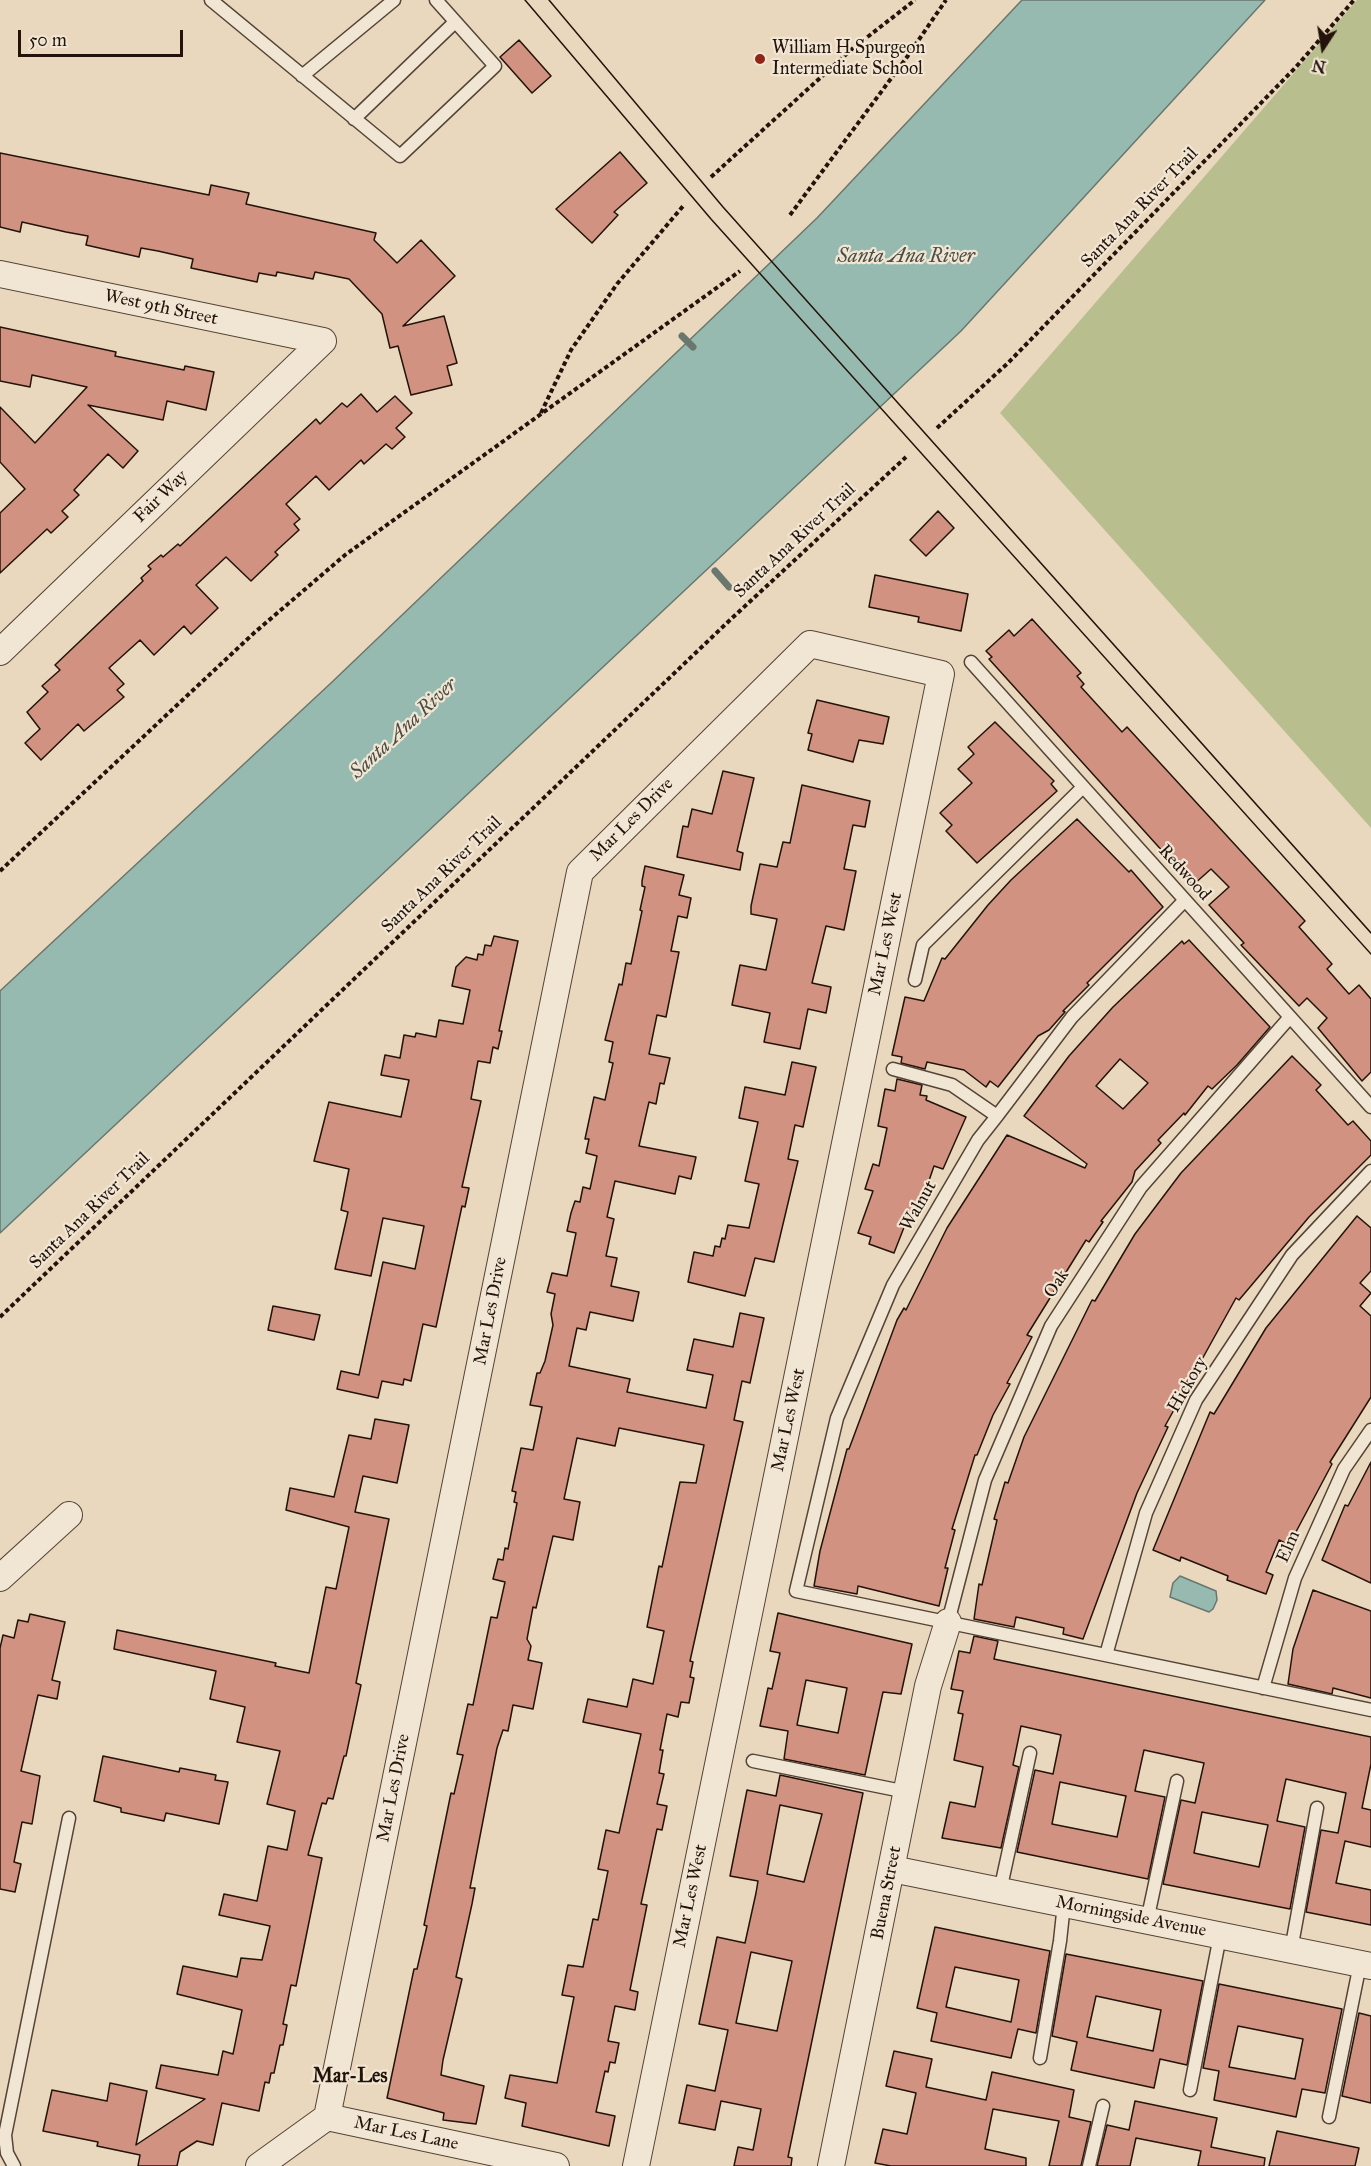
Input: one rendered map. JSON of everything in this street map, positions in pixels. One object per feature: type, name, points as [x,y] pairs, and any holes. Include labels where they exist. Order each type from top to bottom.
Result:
[{"type":"street","name":"West 9th Street","points":[[0,274],[323,341]]},
{"type":"street","name":"Fair Way","points":[[0,652],[323,341]]},
{"type":"street","name":"Mar Les Drive","points":[[327,2117],[580,872],[810,644],[941,674]]},
{"type":"street","name":"Mar Les West","points":[[636,2166],[941,674]]},
{"type":"street","points":[[0,1578],[69,1515]]},
{"type":"street","name":"Buena Street","points":[[831,2166],[928,1686],[948,1622]]},
{"type":"street","name":"Morningside Avenue","points":[[892,1869],[1365,1965]]},
{"type":"street","points":[[259,2166],[327,2117]]},
{"type":"street","name":"Mar Les Lane","points":[[327,2117],[555,2166]]},
{"type":"lane","points":[[211,0],[400,156],[495,66],[436,0]]},
{"type":"lane","points":[[302,75],[394,0]]},
{"type":"lane","points":[[354,118],[455,22]]},
{"type":"lane","name":"Redwood","points":[[971,662],[1371,1107]]},
{"type":"lane","points":[[915,980],[923,945],[1083,787]]},
{"type":"lane","name":"Walnut","points":[[948,1622],[796,1591],[837,1418],[894,1285],[978,1140],[1072,1017],[1185,900]]},
{"type":"lane","name":"Oak","points":[[948,1622],[985,1480],[1051,1326],[1141,1187],[1290,1017]]},
{"type":"lane","points":[[892,1070],[952,1085],[996,1116]]},
{"type":"lane","name":"Hickory","points":[[1106,1655],[1146,1513],[1196,1400],[1292,1255],[1371,1171]]},
{"type":"lane","name":"Elm","points":[[1263,1688],[1295,1578],[1344,1469],[1371,1430]]},
{"type":"lane","points":[[948,1622],[1371,1710]]},
{"type":"lane","points":[[1000,1891],[1030,1753]]},
{"type":"lane","points":[[753,1761],[907,1792]]},
{"type":"lane","points":[[1147,1921],[1177,1781]]},
{"type":"lane","points":[[1291,1950],[1317,1808]]},
{"type":"lane","points":[[14,2166],[7,2153],[5,2135],[69,1818]]},
{"type":"lane","points":[[1040,2058],[1064,1904]]},
{"type":"lane","points":[[1190,2090],[1220,1935]]},
{"type":"lane","points":[[1329,2117],[1365,1965]]},
{"type":"lane","points":[[1089,2166],[1103,2106]]},
{"type":"path","points":[[711,177],[852,49],[915,0]]},
{"type":"path","points":[[790,214],[907,57],[945,0]]},
{"type":"path","name":"Santa Ana River Trail","points":[[938,428],[1008,363],[1296,67],[1354,0]]},
{"type":"path","points":[[541,414],[571,350],[617,284],[684,205]]},
{"type":"path","points":[[0,871],[254,633],[345,555],[740,271]]},
{"type":"path","name":"Santa Ana River Trail","points":[[0,1317],[730,620],[906,457]]},
{"type":"green space","points":[[1357,0],[1371,0],[1371,828],[1000,413]]},
{"type":"water","name":"Santa Ana River","points":[[1022,0],[1265,0],[961,331],[0,1233],[0,991],[331,683],[817,218]]},
{"type":"water","points":[[1180,1576],[1216,1591],[1217,1600],[1213,1609],[1209,1612],[1170,1597],[1173,1583]]},
{"type":"building","points":[[519,40],[551,76],[532,93],[500,57]]},
{"type":"building","points":[[620,152],[647,183],[614,212],[618,215],[592,243],[556,209]]},
{"type":"building","points":[[0,153],[209,195],[211,185],[249,193],[246,204],[376,233],[374,240],[397,263],[421,240],[455,276],[403,326],[444,316],[457,363],[447,366],[452,385],[411,395],[398,346],[390,348],[382,314],[349,279],[315,272],[313,279],[277,272],[276,276],[259,273],[257,282],[191,268],[193,259],[158,251],[141,248],[139,257],[86,245],[88,236],[22,222],[20,232],[0,227]]},
{"type":"building","points":[[0,327],[116,352],[115,356],[184,370],[185,366],[214,372],[206,410],[167,401],[163,420],[88,405],[138,451],[123,468],[108,454],[74,490],[79,495],[62,511],[68,517],[51,533],[47,529],[0,573],[0,513],[25,489],[0,462],[0,407],[35,443],[87,387],[32,375],[30,387],[0,381]]},
{"type":"building","points":[[361,394],[377,412],[395,396],[412,413],[396,428],[405,437],[392,449],[386,444],[364,464],[361,460],[329,490],[316,476],[286,504],[300,519],[294,524],[299,530],[275,552],[278,555],[251,581],[226,557],[196,585],[218,608],[191,634],[184,626],[154,655],[140,640],[109,668],[124,684],[117,690],[124,697],[84,731],[78,724],[41,760],[25,743],[40,729],[27,712],[48,692],[42,686],[60,670],[55,665],[143,581],[141,578],[151,569],[148,566],[178,544],[180,546],[316,419],[320,424],[342,403],[347,407]]},
{"type":"building","points":[[938,511],[954,528],[926,556],[910,540]]},
{"type":"building","points":[[875,575],[968,594],[961,631],[918,622],[919,617],[869,607]]},
{"type":"building","points":[[1032,619],[1081,673],[1077,676],[1084,684],[1081,687],[1122,732],[1127,727],[1305,921],[1299,927],[1332,964],[1327,969],[1349,994],[1359,985],[1371,999],[1371,1072],[1362,1081],[1318,1028],[1327,1018],[1307,998],[1299,1006],[1241,945],[1244,943],[1209,905],[1229,887],[1211,869],[1193,885],[989,659],[992,657],[986,651],[1009,630],[1014,636]]},
{"type":"building","points":[[817,700],[889,717],[883,744],[859,740],[853,762],[808,750],[812,734],[808,733]]},
{"type":"building","points":[[995,722],[1054,781],[1051,784],[1057,791],[977,863],[946,831],[952,825],[940,813],[972,783],[958,769],[974,754],[968,747]]},
{"type":"building","points":[[723,771],[754,778],[737,851],[743,853],[740,870],[677,857],[683,826],[688,827],[692,809],[712,814]]},
{"type":"building","points":[[802,785],[870,801],[865,827],[853,825],[844,869],[856,871],[844,930],[826,926],[812,983],[831,987],[826,1013],[808,1009],[800,1049],[764,1042],[770,1013],[732,1005],[740,965],[766,970],[777,919],[751,914],[751,906],[760,864],[777,867],[783,842],[790,843]]},
{"type":"building","points":[[1077,819],[1129,872],[1131,870],[1163,907],[1087,983],[1089,985],[1063,1011],[1065,1012],[1049,1030],[1038,1036],[998,1087],[990,1081],[986,1087],[964,1070],[927,1062],[925,1069],[901,1063],[902,1057],[892,1055],[905,997],[924,1001],[942,958],[945,959],[1011,880]]},
{"type":"building","points":[[645,866],[684,875],[679,895],[691,898],[687,918],[678,916],[671,951],[679,952],[666,1017],[657,1015],[649,1054],[670,1058],[664,1084],[660,1083],[656,1104],[649,1102],[639,1146],[696,1157],[691,1179],[679,1176],[675,1194],[615,1181],[607,1217],[614,1219],[606,1256],[617,1258],[611,1286],[639,1292],[633,1321],[590,1312],[586,1330],[577,1328],[569,1366],[630,1379],[627,1392],[706,1408],[713,1375],[687,1370],[694,1339],[733,1347],[740,1313],[764,1318],[750,1383],[742,1381],[734,1420],[743,1422],[690,1661],[693,1662],[690,1677],[694,1678],[689,1703],[681,1702],[678,1717],[667,1714],[660,1750],[663,1750],[659,1773],[664,1774],[657,1804],[667,1806],[662,1830],[657,1829],[641,1904],[647,1905],[630,1990],[638,1992],[635,2010],[615,2006],[608,2041],[619,2043],[615,2063],[610,2062],[608,2072],[605,2071],[596,2112],[615,2116],[609,2146],[522,2126],[526,2103],[505,2098],[510,2075],[557,2083],[574,1997],[562,1995],[568,1965],[583,1967],[593,1919],[598,1920],[608,1871],[598,1869],[606,1830],[619,1833],[641,1734],[583,1722],[588,1699],[627,1707],[633,1679],[653,1684],[664,1631],[647,1627],[659,1566],[662,1567],[680,1482],[696,1483],[704,1445],[619,1428],[615,1446],[577,1438],[564,1499],[580,1502],[573,1540],[553,1536],[536,1608],[533,1607],[527,1639],[531,1646],[528,1660],[542,1663],[533,1709],[513,1705],[508,1731],[503,1730],[497,1748],[470,1888],[475,1888],[456,1977],[462,1979],[443,2060],[441,2075],[484,2086],[476,2124],[443,2120],[444,2113],[387,2098],[414,1969],[417,1969],[427,1926],[424,1925],[451,1793],[454,1794],[463,1755],[457,1754],[468,1704],[473,1705],[491,1617],[497,1618],[505,1582],[493,1579],[498,1559],[503,1560],[505,1548],[508,1549],[517,1503],[514,1502],[516,1492],[512,1491],[521,1448],[533,1450],[542,1407],[530,1405],[537,1373],[540,1373],[545,1361],[553,1325],[551,1314],[555,1294],[547,1292],[552,1273],[567,1276],[576,1233],[567,1231],[571,1213],[575,1201],[580,1202],[583,1187],[590,1189],[597,1156],[586,1153],[589,1139],[585,1139],[594,1097],[605,1100],[613,1063],[609,1062],[613,1042],[605,1040],[619,984],[622,985],[626,963],[631,964],[642,911],[640,910],[645,887],[642,886],[642,881]]},
{"type":"building","points":[[494,936],[518,941],[499,1031],[502,1031],[498,1049],[493,1047],[490,1063],[478,1061],[471,1099],[481,1101],[462,1187],[469,1188],[465,1207],[462,1206],[436,1327],[423,1324],[411,1381],[404,1379],[403,1385],[382,1381],[378,1398],[337,1389],[341,1371],[359,1375],[383,1262],[415,1269],[424,1226],[383,1218],[371,1276],[335,1269],[348,1212],[341,1210],[349,1169],[314,1161],[329,1102],[401,1117],[409,1080],[381,1075],[385,1055],[400,1058],[404,1035],[415,1037],[416,1033],[436,1037],[439,1020],[463,1024],[470,990],[452,986],[456,967],[466,957],[477,960],[478,954],[483,955],[485,945],[491,946]]},
{"type":"building","points":[[1189,940],[1270,1027],[1237,1065],[1212,1089],[1208,1086],[1185,1115],[1184,1113],[1158,1140],[1161,1143],[1135,1171],[1132,1182],[1101,1221],[1103,1222],[1089,1242],[1086,1240],[1027,1335],[1032,1337],[1007,1383],[1010,1384],[975,1455],[952,1529],[955,1530],[945,1568],[948,1568],[939,1606],[858,1586],[857,1594],[814,1586],[820,1551],[847,1449],[849,1449],[897,1320],[904,1308],[906,1310],[947,1228],[1007,1135],[1085,1168],[1087,1164],[1024,1116],[1069,1056],[1113,1007],[1182,941],[1184,944]],"holes":[[[1120,1059],[1148,1083],[1123,1109],[1096,1086]]]},
{"type":"building","points":[[1292,1056],[1321,1085],[1316,1090],[1348,1125],[1353,1121],[1371,1141],[1371,1155],[1309,1217],[1239,1300],[1236,1298],[1165,1426],[1168,1427],[1137,1493],[1083,1639],[1063,1634],[1064,1628],[1016,1617],[1014,1627],[974,1619],[979,1584],[982,1585],[997,1520],[994,1519],[1005,1482],[1008,1483],[1024,1437],[1092,1300],[1095,1301],[1135,1234],[1181,1173]]},
{"type":"building","points":[[792,1062],[816,1067],[803,1127],[795,1125],[788,1159],[798,1161],[774,1262],[755,1258],[745,1296],[688,1282],[694,1252],[713,1256],[715,1246],[720,1247],[722,1238],[725,1239],[728,1225],[749,1228],[759,1184],[745,1181],[758,1122],[739,1118],[745,1087],[785,1095]]},
{"type":"building","points":[[897,1079],[922,1085],[920,1095],[927,1096],[926,1100],[966,1117],[943,1169],[934,1166],[920,1207],[916,1206],[913,1213],[910,1212],[894,1253],[869,1244],[871,1237],[858,1233],[873,1191],[865,1189],[873,1164],[879,1166],[887,1128],[878,1126],[885,1089],[895,1091]]},
{"type":"building","points":[[1357,1216],[1371,1228],[1371,1271],[1360,1283],[1371,1293],[1360,1306],[1371,1316],[1371,1397],[1330,1462],[1332,1464],[1289,1545],[1279,1540],[1266,1572],[1273,1575],[1266,1594],[1227,1580],[1228,1576],[1181,1557],[1180,1561],[1153,1550],[1210,1412],[1214,1414],[1266,1328]]},
{"type":"building","points":[[273,1306],[320,1315],[314,1340],[268,1330]]},
{"type":"building","points":[[375,1419],[409,1425],[397,1483],[363,1476],[355,1512],[389,1519],[356,1683],[361,1685],[346,1756],[344,1756],[333,1799],[328,1798],[326,1804],[322,1803],[308,1855],[322,1858],[296,1986],[291,1985],[283,2024],[287,2025],[283,2045],[280,2045],[274,2073],[271,2073],[269,2083],[265,2082],[259,2111],[222,2103],[213,2145],[197,2141],[180,2152],[177,2166],[138,2166],[140,2155],[97,2146],[98,2142],[43,2131],[52,2090],[107,2101],[110,2083],[147,2091],[136,2145],[205,2099],[156,2088],[161,2065],[218,2075],[223,2051],[233,2054],[242,2010],[177,1994],[183,1966],[237,1977],[241,1958],[262,1960],[270,1926],[219,1915],[224,1894],[257,1901],[268,1846],[287,1850],[295,1811],[267,1804],[280,1751],[237,1742],[245,1707],[210,1699],[216,1671],[114,1649],[117,1630],[276,1663],[275,1666],[309,1673],[326,1587],[336,1589],[349,1527],[286,1510],[290,1488],[334,1497],[349,1435],[371,1439]]},
{"type":"building","points":[[1371,1462],[1371,1583],[1322,1560],[1345,1505],[1348,1506]]},
{"type":"building","points":[[1313,1590],[1371,1611],[1371,1698],[1333,1688],[1332,1694],[1288,1684],[1293,1649]]},
{"type":"building","points":[[778,1613],[912,1644],[901,1694],[883,1692],[865,1775],[784,1759],[788,1731],[760,1726],[768,1688],[772,1689],[780,1653],[770,1651]],"holes":[[[806,1680],[847,1688],[838,1733],[797,1725]]]},
{"type":"building","points":[[30,1614],[65,1622],[52,1680],[60,1682],[57,1699],[38,1695],[21,1771],[40,1776],[32,1824],[22,1822],[14,1862],[21,1864],[15,1892],[0,1889],[0,1648],[3,1635],[14,1638],[18,1620],[28,1622]]},
{"type":"building","points":[[974,1636],[998,1641],[994,1659],[1371,1737],[1371,1764],[1362,1808],[1371,1810],[1371,1847],[1345,1841],[1336,1883],[1371,1890],[1371,1925],[1306,1912],[1321,1830],[1338,1833],[1346,1793],[1286,1779],[1277,1821],[1305,1827],[1290,1909],[1163,1884],[1181,1800],[1195,1803],[1204,1763],[1144,1750],[1135,1791],[1165,1797],[1148,1879],[1017,1852],[1035,1770],[1053,1774],[1061,1735],[1021,1726],[1013,1765],[1019,1767],[1001,1848],[942,1838],[950,1802],[975,1807],[983,1767],[954,1760],[963,1714],[958,1713],[963,1691],[951,1689],[959,1651],[970,1653]],"holes":[[[1060,1782],[1126,1796],[1117,1837],[1052,1824]],[[1202,1812],[1268,1825],[1259,1867],[1194,1853]]]},
{"type":"building","points":[[103,1756],[179,1772],[180,1768],[216,1775],[215,1780],[228,1782],[219,1824],[166,1813],[164,1821],[121,1812],[121,1808],[94,1801]]},
{"type":"building","points":[[780,1775],[863,1793],[788,2157],[792,2158],[791,2166],[734,2166],[738,2147],[753,2150],[761,2109],[721,2101],[715,2130],[679,2123],[687,2085],[715,2091],[728,2030],[699,2024],[717,1937],[745,1943],[756,1893],[758,1881],[730,1876],[747,1790],[776,1796]],"holes":[[[780,1805],[822,1814],[804,1882],[767,1874]],[[751,1952],[792,1961],[777,2031],[736,2023]]]},
{"type":"building","points":[[935,1927],[1050,1951],[1036,2033],[1018,2029],[1011,2058],[931,2041],[937,2013],[917,2008]],"holes":[[[955,1967],[1019,1980],[1011,2022],[946,2007]]]},
{"type":"building","points":[[1066,1954],[1203,1981],[1187,2065],[1160,2059],[1154,2088],[1071,2070],[1077,2042],[1052,2036]],"holes":[[[1096,1996],[1161,2010],[1153,2051],[1087,2037]]]},
{"type":"building","points":[[1219,1984],[1342,2009],[1325,2093],[1302,2089],[1296,2117],[1214,2100],[1219,2071],[1203,2068]],"holes":[[[1238,2026],[1303,2039],[1295,2079],[1229,2067]]]},
{"type":"building","points":[[1359,2013],[1371,2016],[1371,2103],[1342,2096]]},
{"type":"building","points":[[894,2051],[932,2059],[926,2087],[986,2100],[992,2072],[1074,2090],[1069,2117],[1091,2122],[1081,2166],[1049,2166],[1059,2121],[993,2109],[985,2149],[1026,2158],[1026,2166],[891,2166],[875,2163],[883,2129],[907,2134],[916,2093],[886,2086]]},
{"type":"building","points":[[1135,2101],[1217,2118],[1211,2147],[1265,2158],[1264,2166],[1198,2166],[1201,2151],[1136,2138],[1130,2166],[1097,2166],[1107,2125],[1129,2130]]},
{"type":"building","points":[[1277,2131],[1359,2148],[1355,2166],[1269,2166]]},
{"type":"waterway","points":[[682,336],[693,347]]},
{"type":"waterway","points":[[715,571],[729,587]]},
{"type":"tram line","points":[[525,0],[711,219],[1371,954]]},
{"type":"tram line","points":[[549,0],[723,207],[1371,933]]},
{"type":"place","name":"William H Spurgeon Intermediate School","points":[[760,59]]},
{"type":"district","name":"Mar-Les","points":[[350,2077]]}]
